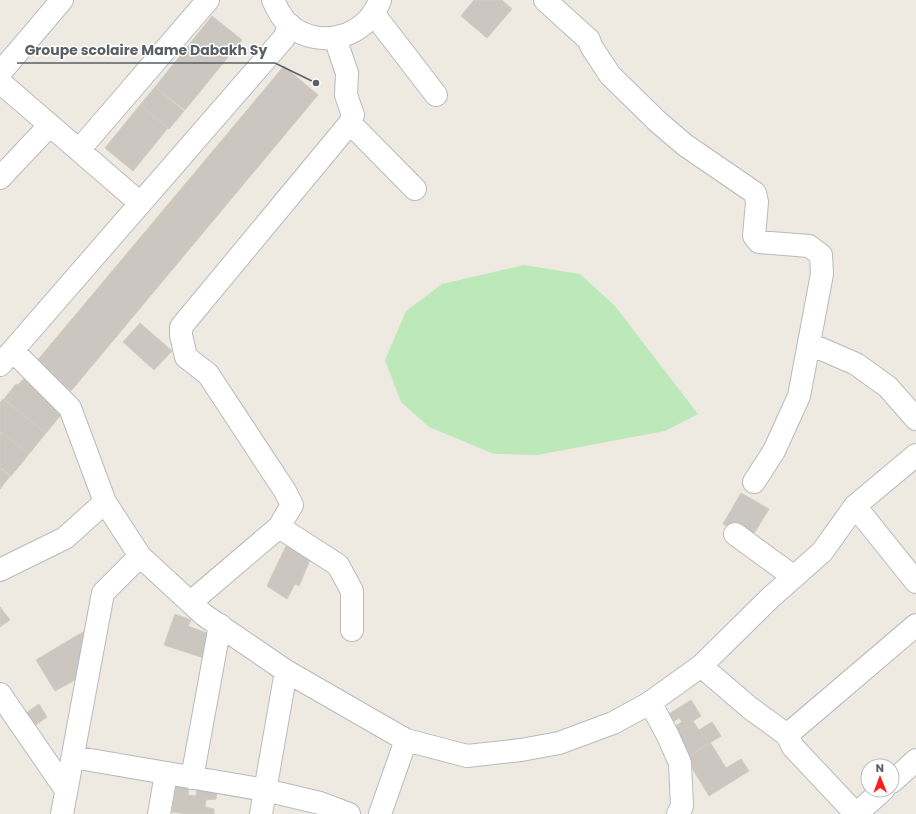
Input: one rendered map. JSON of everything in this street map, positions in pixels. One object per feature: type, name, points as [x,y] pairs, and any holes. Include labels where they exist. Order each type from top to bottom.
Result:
[{"type":"street","points":[[0,73],[62,0]]},
{"type":"street","points":[[79,150],[208,0]]},
{"type":"street","points":[[273,0],[279,13],[290,25],[303,34],[318,38],[334,38],[348,34],[361,27],[376,7],[436,95]]},
{"type":"street","points":[[545,0],[589,40],[591,46],[610,75],[658,122],[685,145],[755,193],[757,202],[754,236],[759,242],[809,246],[821,255],[822,274],[799,396],[774,451],[754,482]]},
{"type":"street","points":[[290,25],[284,38],[6,358],[70,408],[105,502],[140,556],[190,602],[286,671],[406,740],[467,756],[521,750],[575,737],[613,723],[650,702],[701,666],[822,552],[855,506],[916,455]]},
{"type":"street","points":[[190,602],[279,527],[292,505],[285,491],[248,437],[208,374],[186,357],[181,335],[181,327],[350,123],[353,114],[346,95],[347,73],[334,38]]},
{"type":"street","points":[[0,82],[140,203]]},
{"type":"street","points":[[350,123],[415,189]]},
{"type":"street","points":[[0,178],[50,125]]},
{"type":"street","points":[[810,344],[856,364],[888,387],[916,419]]},
{"type":"street","points":[[0,570],[65,538],[105,502]]},
{"type":"street","points":[[855,506],[916,582]]},
{"type":"street","points":[[279,527],[338,565],[352,592],[352,630]]},
{"type":"street","points":[[735,534],[794,577]]},
{"type":"street","points":[[62,814],[103,593],[140,556]]},
{"type":"street","points":[[192,778],[220,625]]},
{"type":"street","points":[[787,735],[916,625]]},
{"type":"street","points":[[701,666],[750,708],[787,735],[793,747],[856,814],[874,798]]},
{"type":"street","points":[[261,814],[286,671]]},
{"type":"street","points":[[0,694],[66,790]]},
{"type":"street","points":[[650,702],[680,763],[682,806],[678,814]]},
{"type":"street","points":[[380,814],[406,740]]},
{"type":"street","points":[[73,757],[265,790],[320,803],[349,814]]},
{"type":"street","points":[[900,775],[916,760]]},
{"type":"street","points":[[159,814],[166,774]]},
{"type":"green space","points":[[524,265],[580,274],[615,306],[698,414],[665,431],[537,455],[494,454],[429,427],[401,402],[385,360],[406,311],[442,284]]},
{"type":"building","points":[[474,0],[502,0],[512,9],[487,38],[461,16]]},
{"type":"building","points":[[212,16],[242,40],[185,110],[155,87]]},
{"type":"building","points":[[284,66],[318,95],[71,391],[36,362]]},
{"type":"building","points":[[155,87],[184,111],[169,129],[140,105]]},
{"type":"building","points":[[140,105],[168,128],[133,171],[105,148]]},
{"type":"building","points":[[140,323],[172,351],[154,370],[123,342]]},
{"type":"building","points":[[26,376],[66,409],[46,433],[4,399],[16,384],[18,385]]},
{"type":"building","points":[[3,399],[46,433],[29,454],[0,431],[0,403]]},
{"type":"building","points":[[0,431],[29,454],[11,476],[0,467]]},
{"type":"building","points":[[0,468],[10,476],[0,489]]},
{"type":"building","points":[[741,493],[769,509],[750,540],[723,524]]},
{"type":"building","points":[[286,546],[310,560],[299,586],[295,584],[287,599],[267,586]]},
{"type":"building","points":[[0,607],[10,620],[0,627]]},
{"type":"building","points":[[175,614],[191,620],[188,626],[212,635],[204,658],[164,645]]},
{"type":"building","points":[[93,626],[82,676],[55,691],[36,660]]},
{"type":"building","points":[[691,700],[701,716],[693,721],[699,730],[712,722],[721,736],[686,758],[668,730],[682,722],[679,718],[666,726],[661,719]]},
{"type":"building","points":[[39,704],[47,717],[27,731],[19,718]]},
{"type":"building","points":[[710,742],[726,768],[741,759],[749,771],[709,796],[686,758]]},
{"type":"building","points":[[176,784],[189,786],[188,795],[196,796],[197,787],[217,790],[216,799],[206,800],[205,807],[214,809],[214,814],[172,812]]},
{"type":"place","name":"Groupe scolaire Mame Dabakh Sy","points":[[316,83]]}]
